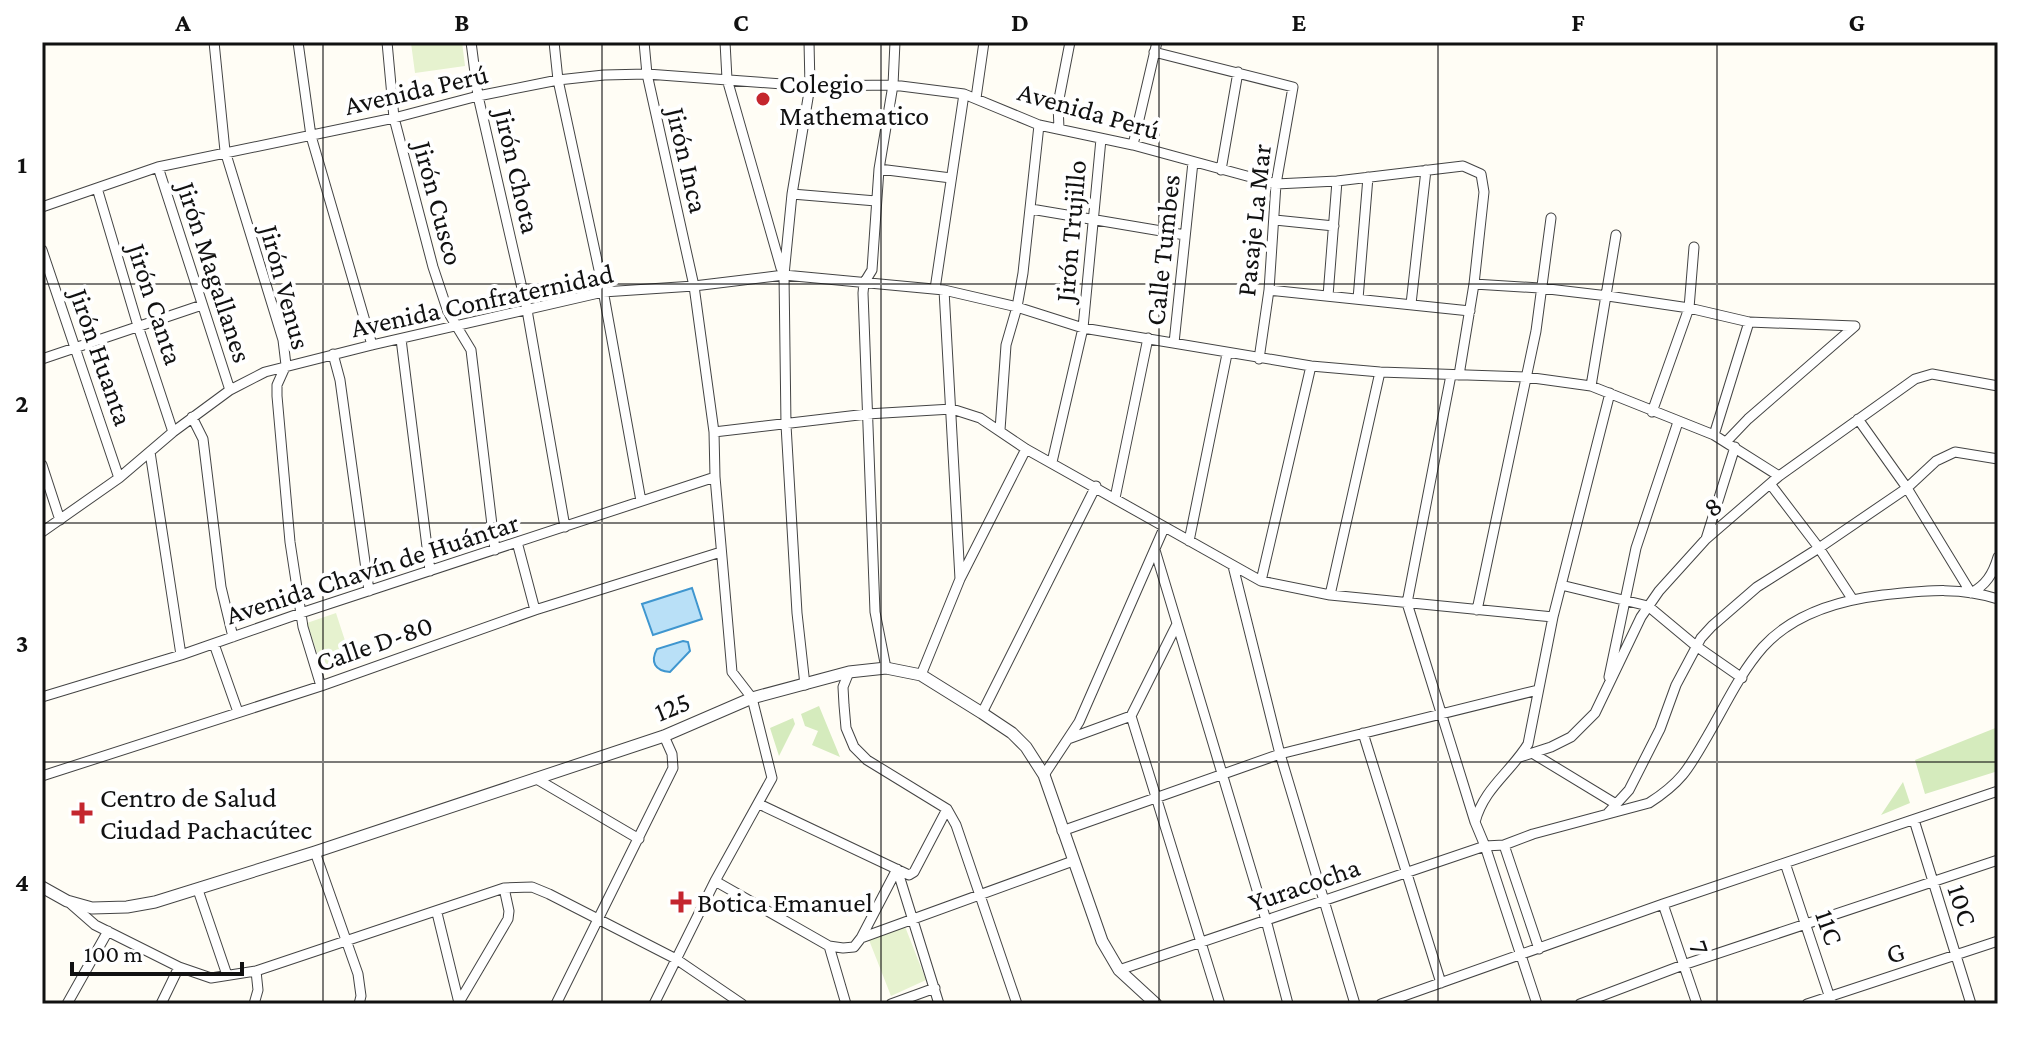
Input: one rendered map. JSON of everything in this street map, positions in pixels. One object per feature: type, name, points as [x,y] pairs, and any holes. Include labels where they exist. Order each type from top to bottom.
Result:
[{"type":"street","name":"Jirón Venus","points":[[214,42],[225,151],[283,340],[286,365],[277,385],[277,396],[290,542],[303,627],[321,686]]},
{"type":"street","points":[[298,42],[311,136],[372,345]]},
{"type":"street","name":"Jirón Cusco","points":[[387,42],[394,118],[433,267],[443,299],[471,350],[495,550]]},
{"type":"street","name":"Jirón Chota","points":[[471,42],[478,96],[527,310],[565,527]]},
{"type":"street","points":[[554,42],[558,80],[603,292],[641,501]]},
{"type":"street","name":"Jirón Inca","points":[[644,42],[647,74],[694,286],[714,432],[732,672],[752,698],[772,769],[772,778],[759,804],[715,881],[654,1004]]},
{"type":"street","points":[[725,42],[727,79],[784,275]]},
{"type":"street","points":[[805,685],[797,613],[786,425],[784,275],[792,194],[810,86],[809,42]]},
{"type":"street","points":[[886,668],[875,612],[864,283],[872,270],[879,169],[893,85],[895,42]]},
{"type":"street","points":[[976,98],[984,42]]},
{"type":"street","points":[[1059,129],[1058,104],[1070,42]]},
{"type":"street","points":[[1133,145],[1156,47],[1238,72],[1221,170]]},
{"type":"street","name":"Pasaje La Mar","points":[[1238,72],[1293,87],[1276,184],[1269,290],[1259,359]]},
{"type":"street","name":"Avenida Perú","points":[[42,207],[158,167],[558,80],[647,74],[810,86],[893,85],[964,94],[1039,125],[1133,145],[1276,184],[1337,181],[1463,166],[1481,174],[1484,192],[1474,284]]},
{"type":"street","points":[[960,579],[952,409],[940,290],[951,178],[964,94]]},
{"type":"street","points":[[1000,430],[1006,345],[1017,307],[1039,125]]},
{"type":"street","name":"Jirón Trujillo","points":[[1052,462],[1083,328],[1101,139]]},
{"type":"street","name":"Calle Tumbes","points":[[1174,343],[1193,162]]},
{"type":"street","name":"Jirón Magallanes","points":[[158,167],[230,390]]},
{"type":"street","points":[[879,169],[951,178]]},
{"type":"street","points":[[1411,304],[1426,170]]},
{"type":"street","points":[[1358,299],[1368,177]]},
{"type":"street","points":[[1328,296],[1337,181]]},
{"type":"street","name":"Jirón Canta","points":[[97,188],[173,432]]},
{"type":"street","points":[[792,194],[876,201]]},
{"type":"street","points":[[1031,209],[1185,235]]},
{"type":"street","points":[[1477,610],[1536,331],[1551,218]]},
{"type":"street","points":[[1275,220],[1334,226]]},
{"type":"street","points":[[1591,386],[1616,235]]},
{"type":"street","points":[[1652,412],[1689,308],[1694,247]]},
{"type":"street","name":"Jirón Huanta","points":[[42,250],[119,478]]},
{"type":"street","name":"Avenida Confraternidad","points":[[42,532],[119,478],[192,417],[230,390],[265,372],[603,292],[694,286],[784,275],[940,290],[1017,307],[1083,328],[1259,359],[1380,372],[1526,377],[1591,386],[1714,435],[1779,476]]},
{"type":"street","points":[[1537,1004],[1475,822],[1407,603],[1474,284],[1608,296],[1689,308],[1749,322],[1855,326],[1748,419],[1731,444],[1706,539]]},
{"type":"street","points":[[1269,290],[1470,311]]},
{"type":"street","points":[[42,359],[202,305]]},
{"type":"street","points":[[1714,435],[1749,322]]},
{"type":"street","points":[[1115,498],[1148,338]]},
{"type":"street","points":[[401,339],[430,571]]},
{"type":"street","points":[[333,354],[340,380],[369,591]]},
{"type":"street","points":[[1189,541],[1227,354]]},
{"type":"street","points":[[1261,581],[1311,366]]},
{"type":"street","points":[[1330,595],[1380,372]]},
{"type":"street","name":"8","points":[[1520,757],[1571,737],[1595,713],[1648,606],[1659,591],[1706,539],[1779,476],[1915,379],[1932,374],[1998,386]]},
{"type":"street","points":[[1475,822],[1484,796],[1528,744],[1553,617],[1610,393]]},
{"type":"street","points":[[714,432],[867,414],[952,409],[980,418],[1026,449],[1261,581],[1330,595],[1553,617]]},
{"type":"street","points":[[192,417],[203,439],[221,587],[233,637]]},
{"type":"street","points":[[1858,419],[1907,488],[1971,593],[1983,587],[1998,557]]},
{"type":"street","points":[[1604,698],[1641,533],[1678,422]]},
{"type":"street","points":[[921,675],[960,579],[1026,449]]},
{"type":"street","points":[[150,452],[181,655]]},
{"type":"street","points":[[1606,815],[1629,790],[1660,729],[1676,685],[1696,646],[1712,626],[1757,587],[1907,488],[1947,454],[1964,452],[1998,459]]},
{"type":"street","points":[[42,465],[60,520]]},
{"type":"street","name":"Avenida Chavín de Huántar","points":[[42,697],[181,655],[715,477]]},
{"type":"street","points":[[1771,485],[1819,548],[1853,600]]},
{"type":"street","points":[[982,713],[1096,486]]},
{"type":"street","points":[[1044,775],[1093,693],[1164,528]]},
{"type":"street","points":[[517,542],[535,610]]},
{"type":"street","points":[[1155,550],[1266,920],[1288,1004]]},
{"type":"street","name":"Calle D-80","points":[[42,776],[321,686],[535,610],[721,552]]},
{"type":"street","points":[[1233,566],[1280,754],[1355,1004]]},
{"type":"street","points":[[1561,585],[1648,606],[1696,646],[1742,678]]},
{"type":"street","name":"Yuracocha","points":[[1119,970],[1485,846],[1504,845],[1533,834],[1649,803],[1678,783],[1686,773],[1764,646],[1789,625],[1838,603],[1936,589],[1998,599]]},
{"type":"street","points":[[1177,624],[1131,716],[1220,1004]]},
{"type":"street","points":[[214,644],[238,712]]},
{"type":"street","name":"125","points":[[42,887],[67,901],[92,908],[155,902],[664,736],[752,698],[849,672],[886,668],[921,675],[1012,733],[1026,747],[1044,775],[1102,941],[1119,970],[1156,1004]]},
{"type":"street","points":[[849,672],[843,687],[844,705],[846,728],[854,747],[867,760],[947,809],[956,825],[1017,1004]]},
{"type":"street","points":[[1062,831],[1280,754],[1538,690]]},
{"type":"street","points":[[1068,739],[1131,716]]},
{"type":"street","points":[[1363,733],[1441,983]]},
{"type":"street","points":[[556,1004],[673,768],[672,754],[664,736]]},
{"type":"street","points":[[1532,753],[1616,804]]},
{"type":"street","points":[[534,777],[639,839]]},
{"type":"street","points":[[1381,1004],[1663,904],[1998,791]]},
{"type":"street","points":[[759,804],[909,875],[914,872],[947,809]]},
{"type":"street","name":"10C","points":[[1914,820],[1971,1004]]},
{"type":"street","points":[[1504,845],[1539,949]]},
{"type":"street","points":[[315,852],[361,985],[359,1004]]},
{"type":"street","points":[[1580,1004],[1683,965],[1998,860]]},
{"type":"street","points":[[861,938],[1073,861]]},
{"type":"street","name":"11C","points":[[1785,863],[1831,1000]]},
{"type":"street","points":[[897,869],[939,1004]]},
{"type":"street","points":[[715,881],[829,946],[843,948],[854,947],[861,938],[897,869]]},
{"type":"street","points":[[67,901],[95,925],[179,967],[211,978],[256,971],[437,913],[504,888],[532,887],[676,959],[742,1004]]},
{"type":"street","points":[[458,1003],[508,919],[504,888]]},
{"type":"street","points":[[198,890],[227,975]]},
{"type":"street","name":"7","points":[[1663,904],[1697,1004]]},
{"type":"street","points":[[437,913],[458,1003]]},
{"type":"street","points":[[67,1004],[108,931]]},
{"type":"street","name":"G","points":[[1807,1004],[1831,1000],[1998,941]]},
{"type":"street","points":[[829,946],[846,1004]]},
{"type":"street","points":[[161,1004],[179,967]]},
{"type":"street","points":[[254,1004],[258,990],[256,971]]},
{"type":"street","points":[[891,1004],[935,988]]},
{"type":"green space","points":[[462,42],[465,66],[415,73],[411,43]]},
{"type":"green space","points":[[336,613],[351,659],[322,668],[307,623]]},
{"type":"green space","points":[[819,706],[840,757],[812,745],[818,731],[805,726],[801,714]]},
{"type":"green space","points":[[793,718],[795,724],[779,756],[770,728]]},
{"type":"green space","points":[[1998,727],[1998,771],[1925,794],[1915,760]]},
{"type":"green space","points":[[1903,782],[1910,803],[1881,815]]},
{"type":"green space","points":[[904,924],[926,980],[891,996],[869,940]]},
{"type":"water","points":[[692,588],[702,619],[653,635],[642,604]]},
{"type":"water","points":[[688,642],[690,651],[670,672],[657,668],[654,658],[657,649]]},
{"type":"place","name":"Colegio Mathematico","points":[[763,99]]},
{"type":"place","name":"Centro de Salud Ciudad Pachacútec","points":[[82,813]]},
{"type":"place","name":"Botica Emanuel","points":[[681,902]]}]
